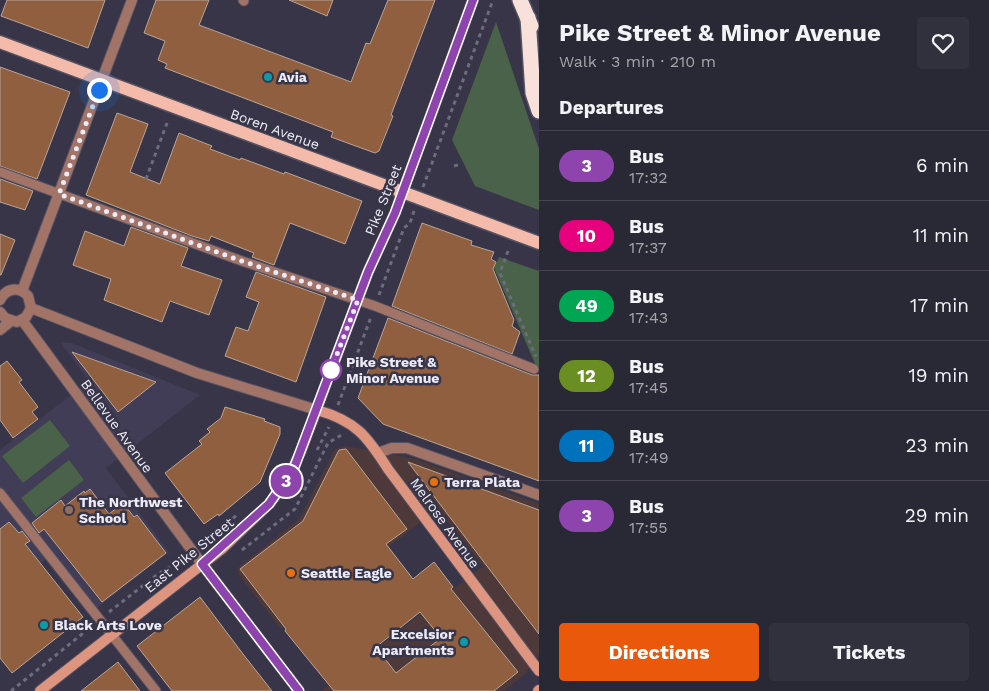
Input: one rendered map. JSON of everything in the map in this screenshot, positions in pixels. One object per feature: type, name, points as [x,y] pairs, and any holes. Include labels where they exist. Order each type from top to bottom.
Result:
[{"type":"highway","points":[[520,0],[539,44]]},
{"type":"highway","points":[[528,18],[533,92],[539,112]]},
{"type":"main road","name":"Pike Street","points":[[317,410],[358,300],[402,192],[473,0]]},
{"type":"main road","name":"Boren Avenue","points":[[0,42],[537,242]]},
{"type":"main road","name":"Melrose Avenue","points":[[317,410],[348,422],[369,440],[539,671]]},
{"type":"main road","name":"East Pike Street","points":[[40,691],[229,542],[277,495],[298,460],[317,410]]},
{"type":"main road","name":"Bellevue Avenue","points":[[202,564],[299,691]]},
{"type":"street","points":[[22,291],[103,81],[132,0]]},
{"type":"street","points":[[0,298],[8,291],[22,291],[30,300],[31,308],[22,320],[11,321],[0,312]]},
{"type":"street","points":[[31,308],[191,370],[317,410]]},
{"type":"street","name":"Bellevue Avenue","points":[[22,320],[202,564]]},
{"type":"street","points":[[0,330],[11,321]]},
{"type":"street","points":[[378,453],[392,448],[407,448],[539,496]]},
{"type":"lane","points":[[0,172],[239,260],[358,300],[536,367]]},
{"type":"lane","points":[[0,493],[156,691]]},
{"type":"path","points":[[427,176],[493,0]]},
{"type":"path","points":[[146,179],[167,123]]},
{"type":"path","points":[[508,251],[500,273],[536,367]]},
{"type":"path","points":[[239,552],[295,509],[328,443],[342,434]]},
{"type":"path","points":[[314,456],[325,438]]},
{"type":"path","points":[[217,534],[246,507]]},
{"type":"path","points":[[109,612],[158,574],[173,567]]},
{"type":"path","points":[[10,691],[90,628]]},
{"type":"shaded area","name":"The Northwest School","points":[[60,342],[72,343],[200,395],[106,468],[169,552],[97,608],[54,553],[0,596],[0,450],[89,381]]},
{"type":"shaded area","points":[[346,446],[415,459],[539,504],[539,654],[524,675],[504,691],[321,691],[483,566],[438,509],[281,629],[238,574],[239,567],[299,519],[335,449]]},
{"type":"green space","points":[[496,22],[539,149],[539,210],[475,186],[452,140]]},
{"type":"green space","points":[[499,257],[539,271],[539,373],[494,268]]},
{"type":"green space","points":[[50,420],[70,446],[23,483],[2,456]]},
{"type":"green space","points":[[69,460],[84,480],[36,517],[21,498]]},
{"type":"building","points":[[7,0],[105,0],[88,48],[1,16]]},
{"type":"building","name":"Avia","points":[[156,0],[209,0],[199,25],[351,82],[366,43],[370,44],[388,0],[435,0],[391,115],[393,116],[379,151],[375,153],[331,137],[333,132],[165,68],[167,64],[158,60],[165,41],[144,33]]},
{"type":"building","points":[[289,0],[333,0],[327,16]]},
{"type":"building","points":[[0,67],[70,92],[37,179],[0,166]]},
{"type":"building","points":[[117,113],[148,124],[130,172],[160,184],[179,133],[212,146],[210,149],[284,174],[285,172],[362,201],[345,244],[290,223],[274,265],[252,257],[254,253],[211,236],[209,241],[192,236],[86,195]]},
{"type":"building","points":[[0,179],[33,191],[25,210],[0,202]]},
{"type":"building","points":[[422,223],[472,241],[471,245],[494,252],[491,259],[496,262],[493,269],[514,320],[512,326],[520,332],[512,354],[392,306]]},
{"type":"building","points":[[131,227],[188,248],[181,266],[222,280],[209,315],[170,301],[162,322],[104,300],[111,279],[73,265],[85,231],[124,246]]},
{"type":"building","points":[[0,234],[15,240],[1,275],[0,275]]},
{"type":"building","points":[[256,272],[326,297],[296,382],[225,356],[236,327],[248,331],[259,302],[246,297]]},
{"type":"building","points":[[388,318],[532,375],[539,375],[539,481],[383,424],[358,398]]},
{"type":"building","points":[[72,352],[156,382],[118,412]]},
{"type":"building","points":[[7,361],[22,380],[19,382],[38,407],[32,412],[38,419],[13,438],[0,420],[0,366]]},
{"type":"building","points":[[225,407],[265,419],[264,421],[280,427],[280,434],[260,482],[219,516],[218,514],[204,524],[165,473],[202,444],[199,441],[210,432],[207,429],[221,418]]},
{"type":"building","points":[[346,449],[407,529],[386,544],[413,579],[434,562],[453,587],[451,589],[518,672],[494,691],[334,691],[285,631],[286,629],[240,569],[303,521],[339,450]],"holes":[[[420,612],[441,638],[396,673],[376,647]]]},
{"type":"building","points":[[408,462],[539,510],[539,634],[515,603]]},
{"type":"building","points":[[90,489],[109,514],[123,503],[134,517],[137,515],[166,553],[102,602],[44,529],[39,533],[32,523],[61,500],[65,506],[84,491],[85,493]]},
{"type":"building","points":[[9,522],[19,533],[22,531],[30,541],[25,544],[83,617],[12,673],[0,658],[0,529]]},
{"type":"building","points":[[200,597],[272,691],[172,691],[137,646]]},
{"type":"building","points":[[118,662],[140,691],[81,691]]},
{"type":"bus line","name":"3","points":[[299,691],[202,564],[223,548],[269,504],[285,484],[294,468],[368,272],[395,213],[473,0]]},
{"type":"place","name":"Avia","points":[[268,77]]},
{"type":"place","name":"Pike Street & Minor Avenue","points":[[331,370]]},
{"type":"place","name":"Terra Plata","points":[[434,482]]},
{"type":"place","name":"The Northwest School","points":[[69,510]]},
{"type":"place","name":"Seattle Eagle","points":[[291,573]]},
{"type":"place","name":"Black Arts Love","points":[[44,625]]},
{"type":"place","name":"Excelsior Apartments","points":[[464,642]]},
{"type":"route","points":[[99,90],[59,194],[239,260],[358,300],[331,370]]}]
